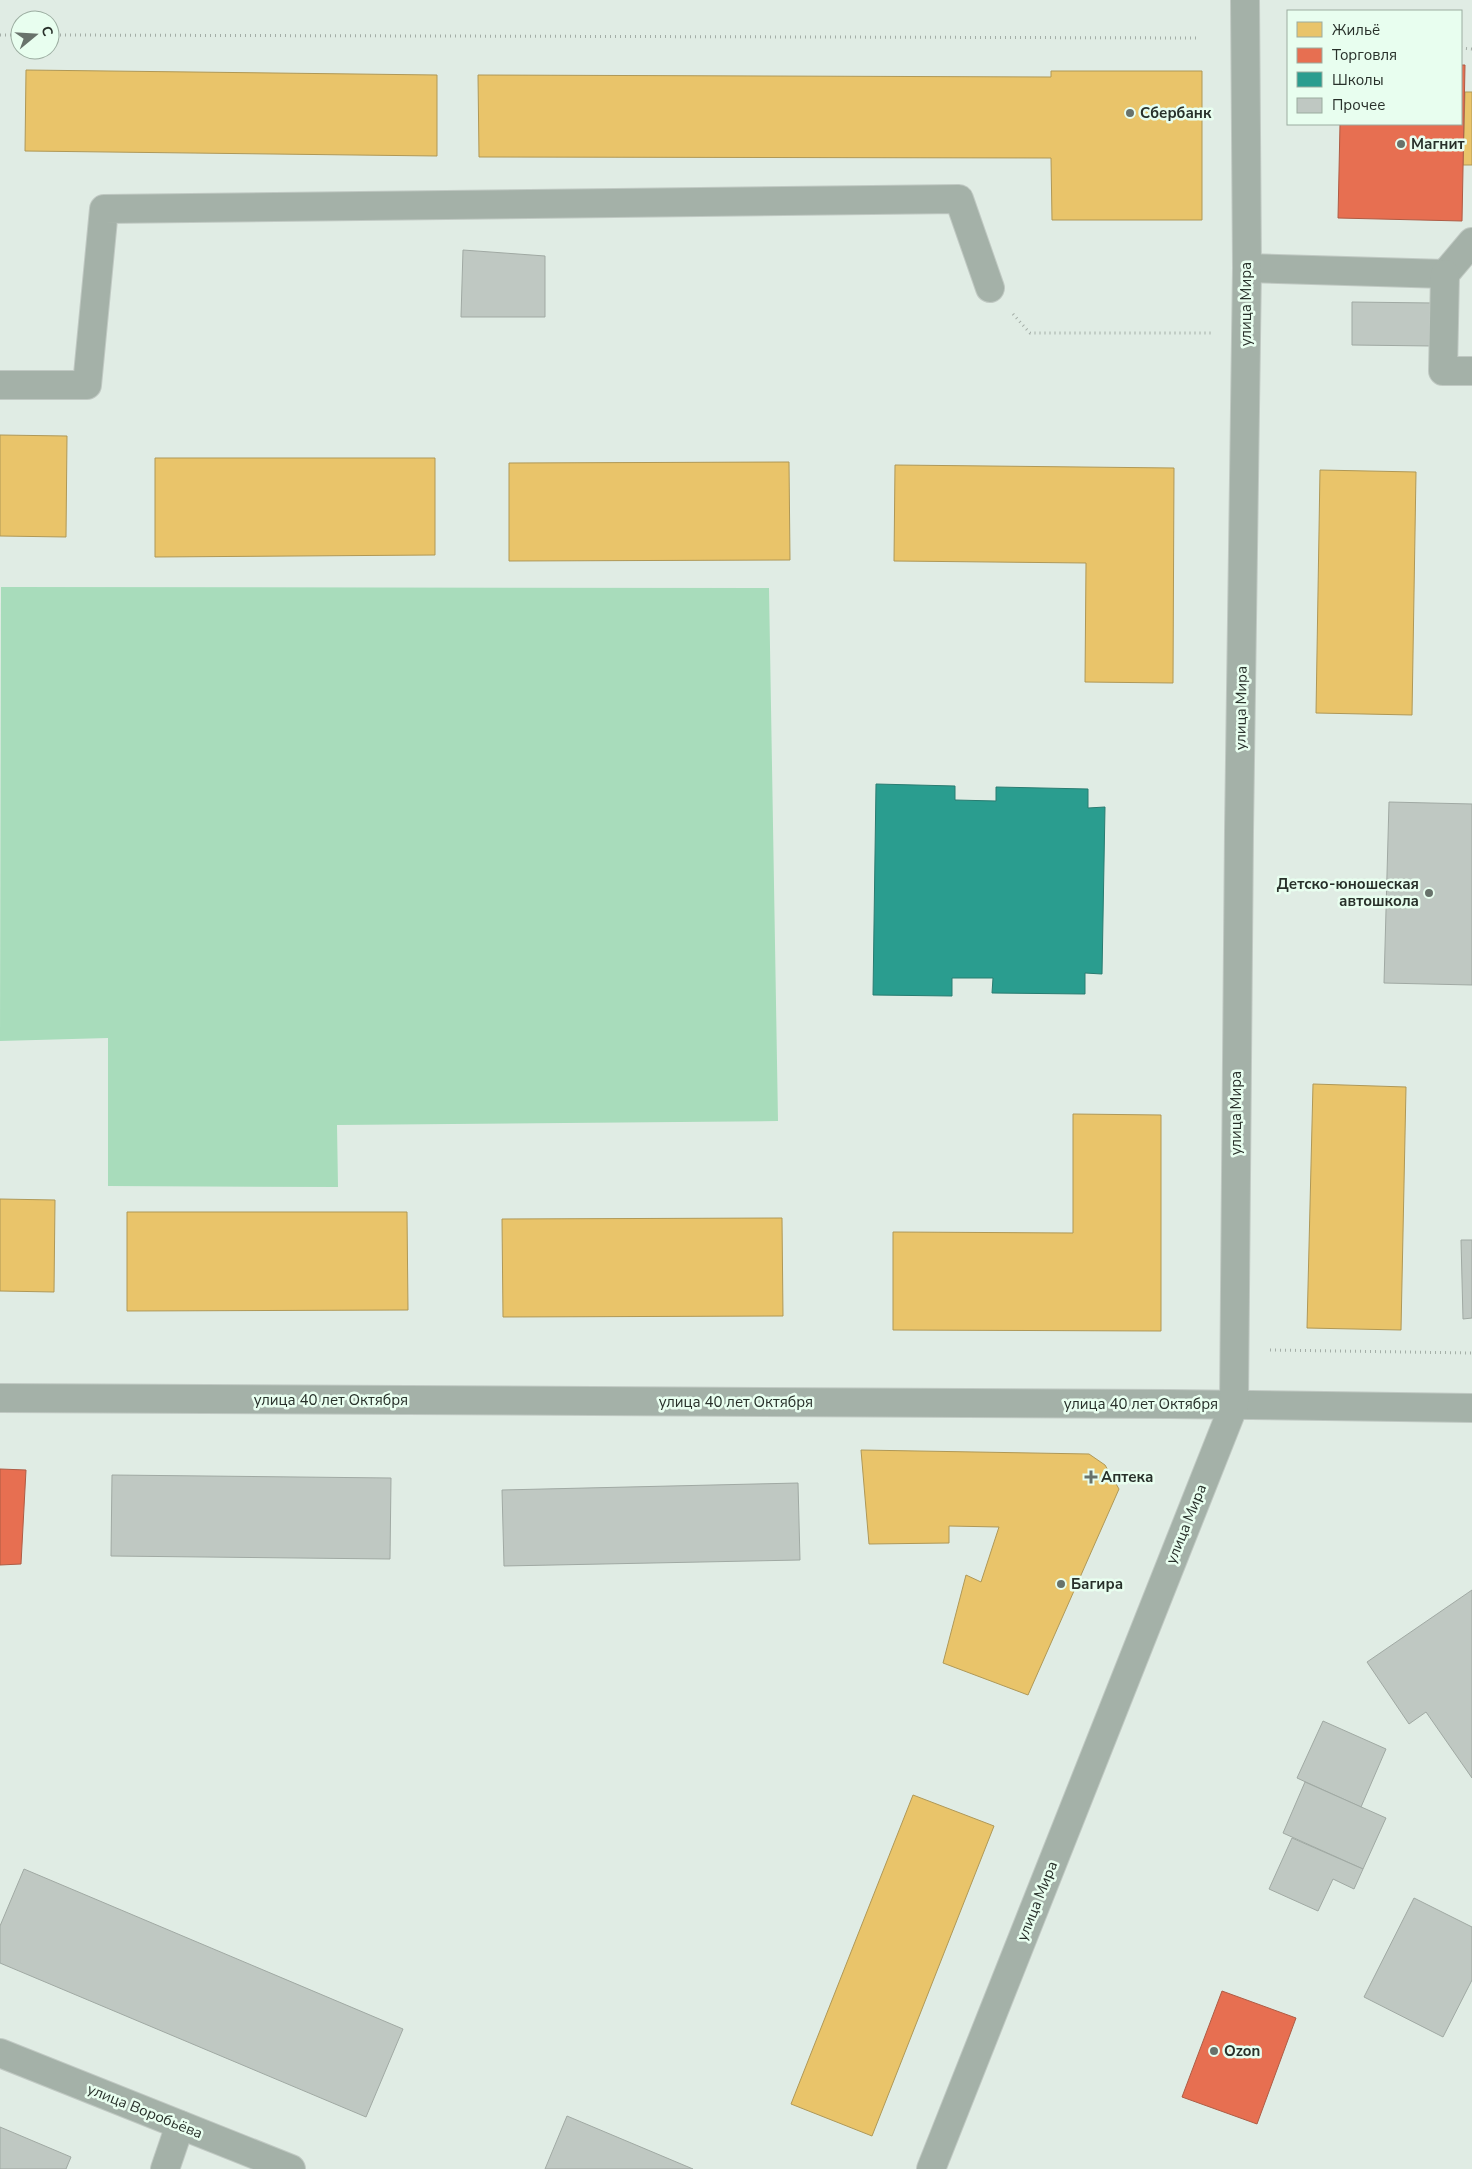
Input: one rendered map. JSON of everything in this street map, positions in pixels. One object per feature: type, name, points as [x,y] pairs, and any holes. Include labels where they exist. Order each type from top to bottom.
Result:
[{"type":"street","name":"улица Мира","points":[[931,2169],[1234,1405],[1238,841],[1247,268],[1245,0]]},
{"type":"street","points":[[0,385],[86,385],[104,210],[959,199],[990,288]]},
{"type":"street","points":[[1472,242],[1445,274],[1443,371],[1472,371]]},
{"type":"street","points":[[1247,268],[1445,274]]},
{"type":"street","name":"улица 40 лет Октября","points":[[0,1398],[1472,1408]]},
{"type":"street","name":"улица Воробьёва","points":[[0,2053],[291,2169]]},
{"type":"street","points":[[164,2169],[180,2125]]},
{"type":"path","points":[[60,35],[1199,38]]},
{"type":"path","points":[[990,288],[1030,333],[1246,333]]},
{"type":"path","points":[[1235,1350],[1472,1353]]},
{"type":"green space","points":[[1,587],[769,588],[778,1121],[337,1125],[338,1187],[108,1186],[108,1038],[0,1041]]},
{"type":"building: Жильё","points":[[26,70],[437,75],[437,156],[25,151]]},
{"type":"building: Жильё","points":[[1051,71],[1202,71],[1202,220],[1052,220],[1051,158],[479,157],[478,75],[1051,77]]},
{"type":"building: Жильё","points":[[1465,92],[1472,92],[1472,165],[1463,165]]},
{"type":"building: Жильё","points":[[0,435],[67,436],[66,537],[0,536]]},
{"type":"building: Жильё","points":[[155,458],[435,458],[435,555],[155,557]]},
{"type":"building: Жильё","points":[[789,462],[790,560],[509,561],[509,463]]},
{"type":"building: Жильё","points":[[895,465],[1174,468],[1173,683],[1085,682],[1086,563],[894,561]]},
{"type":"building: Жильё","points":[[1320,470],[1416,472],[1412,715],[1316,713]]},
{"type":"building: Жильё","points":[[1313,1084],[1406,1087],[1401,1330],[1307,1328]]},
{"type":"building: Жильё","points":[[1073,1114],[1161,1115],[1161,1331],[893,1330],[893,1232],[1073,1233]]},
{"type":"building: Жильё","points":[[0,1199],[55,1200],[54,1292],[0,1291]]},
{"type":"building: Жильё","points":[[127,1212],[407,1212],[408,1310],[127,1311]]},
{"type":"building: Жильё","points":[[782,1218],[783,1316],[503,1317],[502,1219]]},
{"type":"building: Жильё","points":[[861,1450],[1089,1454],[1105,1465],[1119,1489],[1028,1695],[943,1663],[966,1575],[981,1582],[999,1527],[949,1526],[949,1543],[869,1544]]},
{"type":"building: Жильё","points":[[913,1795],[994,1826],[872,2136],[791,2104]]},
{"type":"building: Торговля","name":"Магнит","points":[[1462,65],[1465,65],[1462,221],[1338,218],[1340,125],[1462,125]]},
{"type":"building: Торговля","points":[[0,1469],[26,1470],[21,1564],[0,1565]]},
{"type":"building: Торговля","points":[[1222,1991],[1296,2018],[1257,2124],[1182,2097]]},
{"type":"building: Школы","points":[[876,784],[955,786],[955,800],[996,801],[996,787],[1088,789],[1088,808],[1105,807],[1102,974],[1085,973],[1085,994],[992,993],[993,978],[952,978],[952,996],[873,995]]},
{"type":"building: Прочее","points":[[463,250],[545,256],[545,317],[461,317]]},
{"type":"building: Прочее","points":[[1352,302],[1433,303],[1432,346],[1352,345]]},
{"type":"building: Прочее","name":"Детско-юношеская автошкола","points":[[1389,802],[1472,804],[1472,985],[1384,983]]},
{"type":"building: Прочее","points":[[1461,1240],[1472,1240],[1472,1318],[1463,1319]]},
{"type":"building: Прочее","points":[[112,1475],[391,1478],[390,1559],[111,1556]]},
{"type":"building: Прочее","points":[[798,1483],[800,1560],[504,1566],[502,1490]]},
{"type":"building: Прочее","points":[[1472,1590],[1472,1778],[1426,1712],[1409,1724],[1367,1662]]},
{"type":"building: Прочее","points":[[1323,1721],[1386,1749],[1361,1807],[1297,1778]]},
{"type":"building: Прочее","points":[[1305,1782],[1386,1818],[1363,1869],[1283,1833]]},
{"type":"building: Прочее","points":[[1292,1838],[1363,1869],[1354,1889],[1333,1879],[1318,1911],[1269,1889]]},
{"type":"building: Прочее","points":[[24,1869],[403,2029],[366,2117],[0,1963],[0,1926]]},
{"type":"building: Прочее","points":[[1414,1898],[1472,1927],[1472,1980],[1443,2037],[1364,1997]]},
{"type":"building: Прочее","points":[[567,2116],[693,2169],[545,2169]]},
{"type":"building: Прочее","points":[[0,2127],[71,2157],[66,2169],[0,2169]]},
{"type":"place","name":"Сбербанк","points":[[1130,113]]},
{"type":"place","name":"Магнит","points":[[1401,144]]},
{"type":"place","name":"Детско-юношеская автошкола","points":[[1429,893]]},
{"type":"place","name":"Аптека","points":[[1091,1477]]},
{"type":"place","name":"Багира","points":[[1061,1584]]},
{"type":"place","name":"Ozon","points":[[1214,2051]]}]
